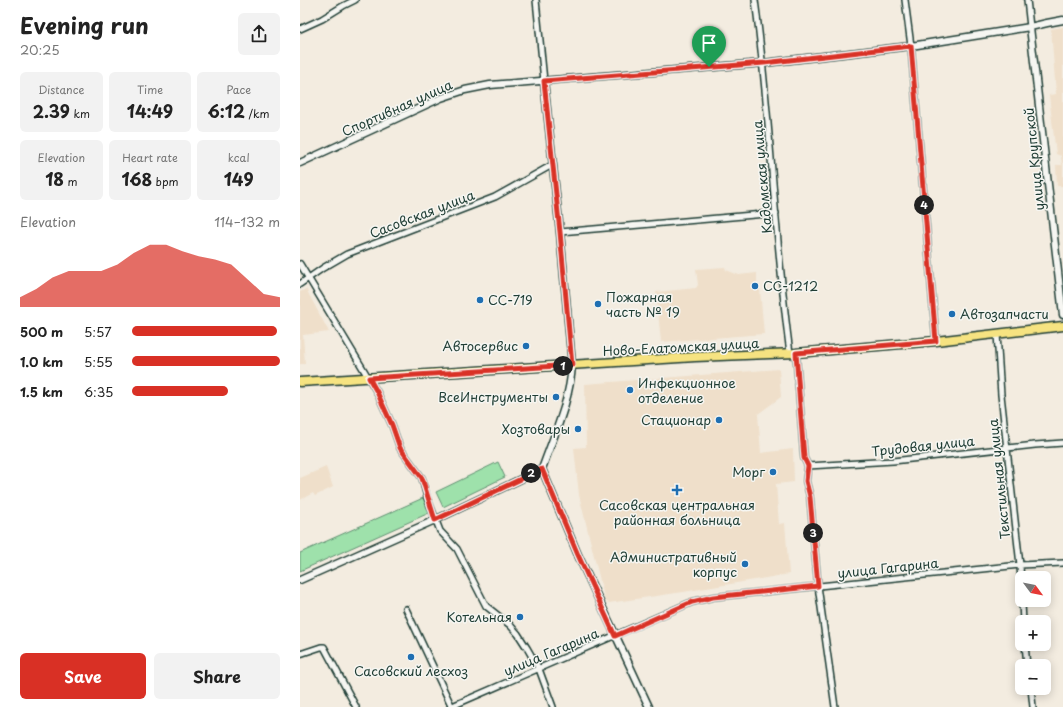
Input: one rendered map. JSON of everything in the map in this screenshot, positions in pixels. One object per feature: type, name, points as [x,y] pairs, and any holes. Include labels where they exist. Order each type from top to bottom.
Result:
[{"type":"main road","name":"Ново-Елатомская улица","points":[[300,382],[793,353],[936,341],[1063,326]]},
{"type":"street","points":[[300,29],[322,19],[355,0]]},
{"type":"street","points":[[536,0],[572,365],[571,382],[565,404],[542,469],[578,555],[649,707]]},
{"type":"street","name":"Кадомская улица","points":[[755,0],[764,63],[776,213],[804,458],[808,466],[806,481],[810,497],[818,586],[835,707]]},
{"type":"street","points":[[905,0],[911,46],[936,341]]},
{"type":"street","name":"улица Крупской","points":[[1027,0],[1063,315]]},
{"type":"street","name":"Спортивная улица","points":[[300,163],[441,98],[490,85],[764,63],[911,46],[1030,27],[1047,22],[1063,20]]},
{"type":"street","name":"Сасовская улица","points":[[300,284],[347,254],[495,198],[552,165]]},
{"type":"street","points":[[560,232],[776,213]]},
{"type":"street","points":[[300,264],[377,392],[392,425],[400,448],[422,478],[440,531],[457,549],[486,606],[510,625],[518,634],[539,669],[553,707]]},
{"type":"street","name":"Текстильная улица","points":[[997,334],[1001,394],[1020,565],[1023,615]]},
{"type":"street","name":"Трудовая улица","points":[[808,466],[893,461],[1063,443]]},
{"type":"street","points":[[300,580],[435,520],[542,469]]},
{"type":"street","name":"улица Гагарина","points":[[451,707],[692,602],[713,597],[1020,565],[1063,563]]},
{"type":"street","points":[[406,609],[451,707]]},
{"type":"street","points":[[300,654],[321,646],[324,647],[356,707]]},
{"type":"street","points":[[1031,695],[1033,707]]},
{"type":"shaded area","points":[[1063,27],[1063,186],[1057,186],[1056,165],[1062,165],[1061,156],[1056,154],[1049,95],[1056,94],[1051,29]]},
{"type":"shaded area","points":[[725,267],[726,270],[739,275],[757,273],[757,284],[752,285],[752,289],[760,290],[764,334],[661,342],[656,292],[696,288],[698,285],[696,269]]},
{"type":"shaded area","points":[[306,289],[329,332],[303,335],[305,364],[300,364],[300,292]]},
{"type":"shaded area","name":"Сасовская центральная районная больница","points":[[779,369],[781,397],[758,414],[761,453],[793,449],[794,482],[776,484],[779,524],[785,523],[789,574],[609,603],[605,601],[579,495],[574,448],[586,447],[585,384]]},
{"type":"shaded area","points":[[326,467],[333,487],[315,496],[313,493],[300,500],[300,478]]},
{"type":"green space","points":[[498,462],[505,477],[443,507],[436,492]]},
{"type":"green space","points":[[423,498],[429,513],[300,571],[300,553]]},
{"type":"place","name":"СС-1212","points":[[755,286]]},
{"type":"place","name":"СС-719","points":[[480,300]]},
{"type":"place","name":"Пожарная часть № 19","points":[[598,304]]},
{"type":"place","name":"Автозапчасти","points":[[952,314]]},
{"type":"place","name":"Автосервис","points":[[526,346]]},
{"type":"place","name":"Инфекционное отделение","points":[[630,390]]},
{"type":"place","name":"ВсеИнструменты","points":[[556,397]]},
{"type":"place","name":"Стационар","points":[[719,420]]},
{"type":"place","name":"Хозтовары","points":[[578,429]]},
{"type":"place","name":"Морг","points":[[773,472]]},
{"type":"place","name":"Сасовская центральная районная больница","points":[[677,490]]},
{"type":"place","name":"Административный корпус","points":[[745,564]]},
{"type":"place","name":"Котельная","points":[[520,617]]},
{"type":"place","name":"Сасовский лесхоз","points":[[411,657]]},
{"type":"route","points":[[911,46],[936,341],[796,353],[804,458],[808,466],[806,481],[810,497],[818,586],[713,597],[692,602],[615,636],[578,555],[542,469],[435,520],[422,478],[408,461],[400,448],[392,425],[369,378],[572,365],[544,81],[709,67],[764,63],[911,46]]}]
